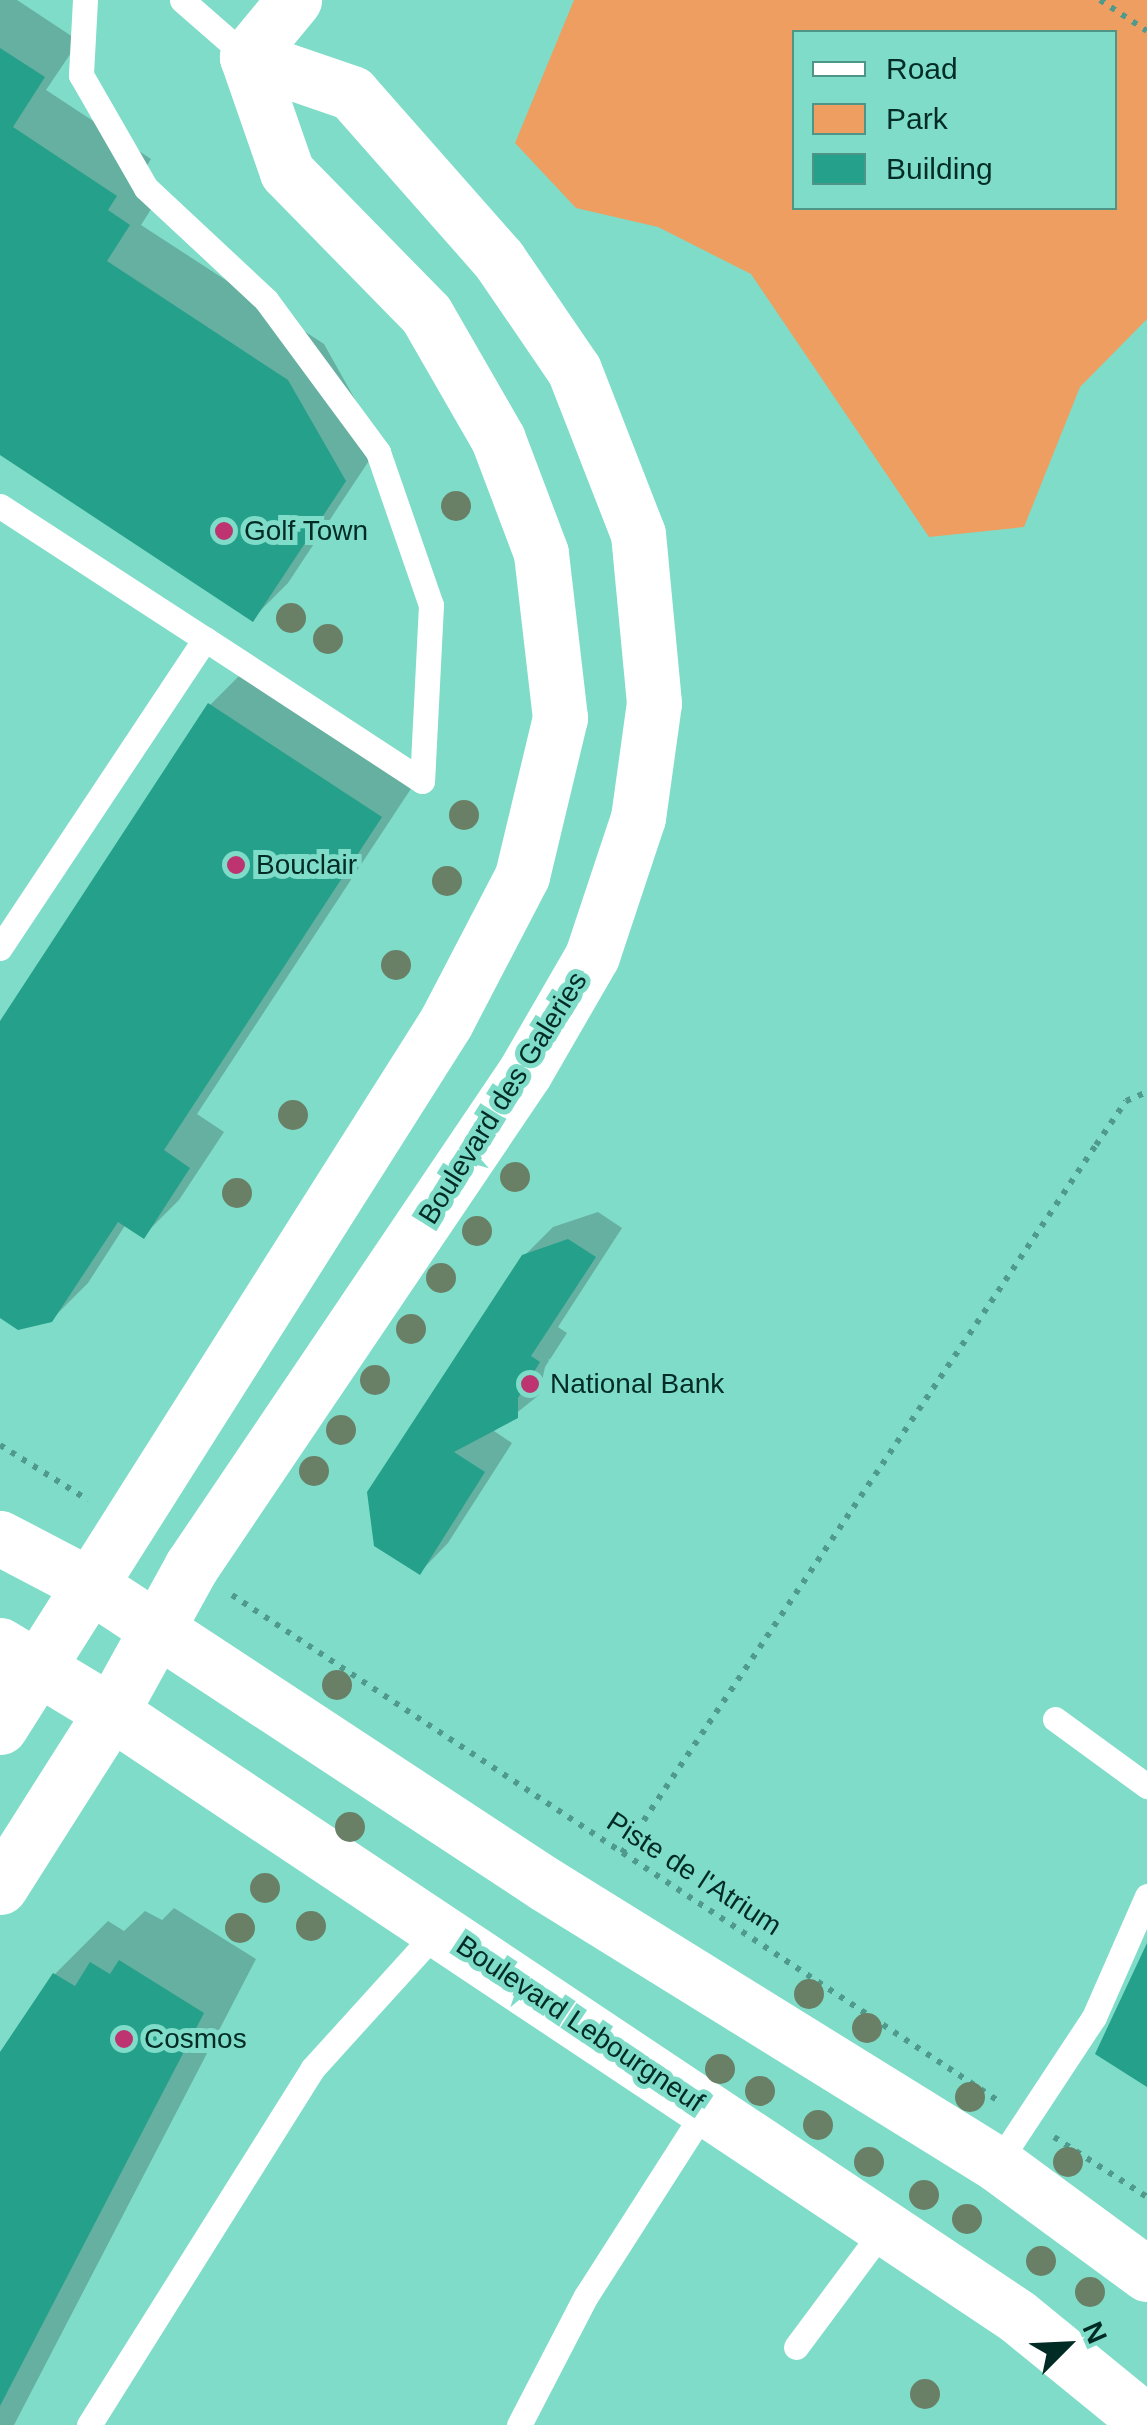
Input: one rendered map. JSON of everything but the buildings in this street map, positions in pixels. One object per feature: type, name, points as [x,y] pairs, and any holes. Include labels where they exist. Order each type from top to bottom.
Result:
[{"type":"street","points":[[0,1727],[18,1658],[90,1585],[446,1022],[522,876],[560,718],[540,553],[498,439],[426,314],[287,172],[246,57],[294,0]]},
{"type":"street","name":"Boulevard des Galeries","points":[[0,1887],[112,1712],[191,1568],[525,1072],[592,956],[638,818],[654,703],[638,534],[574,370],[499,260],[352,93],[246,57]]},
{"type":"street","points":[[0,1538],[90,1585],[156,1633],[997,2164],[1147,2274]]},
{"type":"street","name":"Boulevard Lebourgneuf","points":[[18,1658],[112,1712],[1018,2316],[1147,2422]]},
{"type":"lane","points":[[0,506],[422,781],[431,605],[378,452],[266,300],[146,188],[81,76],[85,0]]},
{"type":"lane","points":[[182,0],[246,57]]},
{"type":"lane","points":[[0,948],[205,639]]},
{"type":"lane","points":[[1055,1719],[1147,1786]]},
{"type":"lane","points":[[997,2164],[1094,2017],[1147,1896]]},
{"type":"lane","points":[[90,2425],[314,2068],[438,1929]]},
{"type":"lane","points":[[519,2425],[586,2296],[706,2108]]},
{"type":"lane","points":[[796,2347],[885,2227]]},
{"type":"path","points":[[1100,0],[1147,31]]},
{"type":"path","points":[[622,1854],[1096,1144],[1126,1101],[1147,1092]]},
{"type":"path","points":[[0,1445],[76,1492]]},
{"type":"path","name":"Piste de l'Atrium","points":[[219,1586],[1147,2196]]},
{"type":"green space","points":[[574,0],[1147,0],[1147,319],[1080,387],[1024,527],[929,537],[751,274],[658,227],[576,208],[515,143]]},
{"type":"place","name":"Golf Town","points":[[224,531]]},
{"type":"place","name":"Bouclair","points":[[236,865]]},
{"type":"place","name":"National Bank","points":[[530,1384]]},
{"type":"place","name":"Cosmos","points":[[124,2039]]}]
